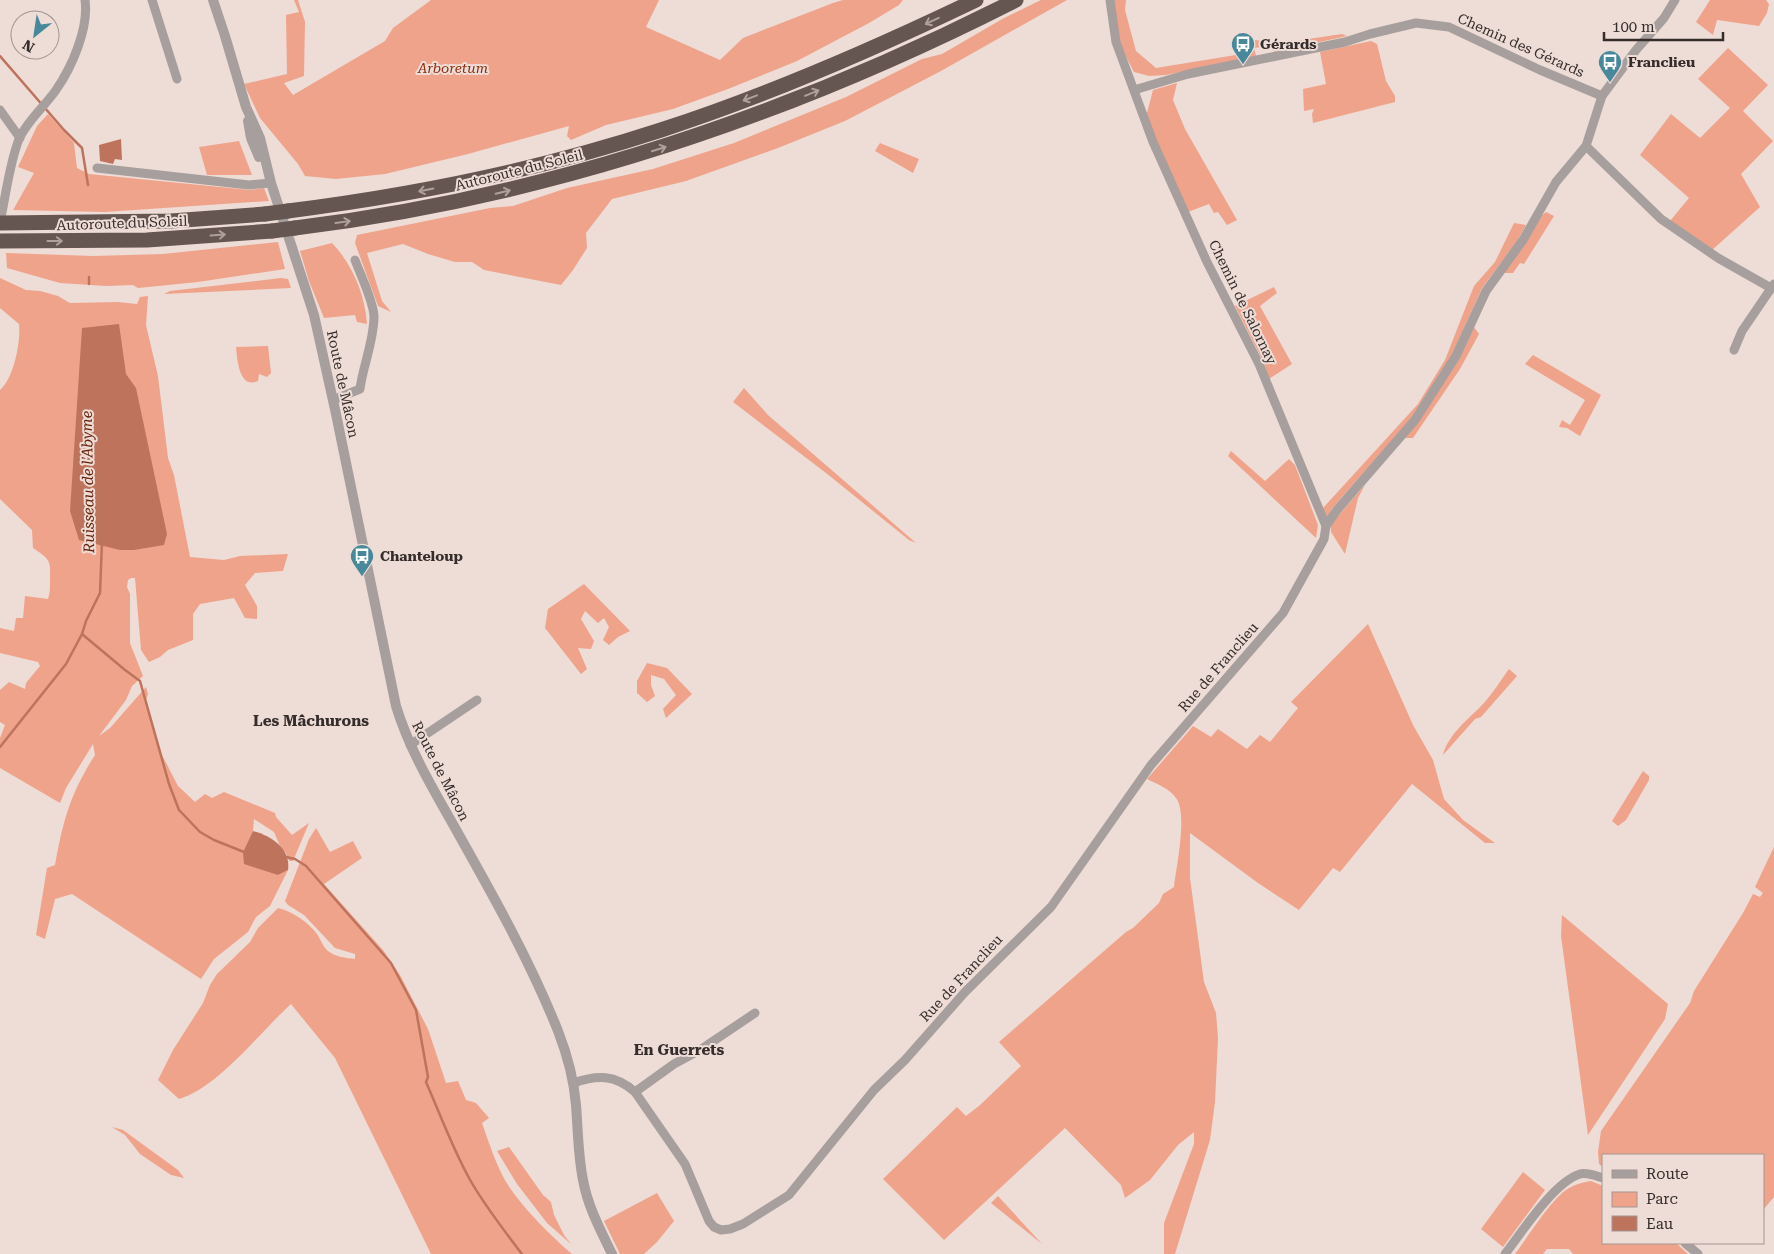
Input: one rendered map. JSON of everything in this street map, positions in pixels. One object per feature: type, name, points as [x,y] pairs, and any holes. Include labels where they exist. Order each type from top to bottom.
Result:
[{"type":"highway","name":"Autoroute du Soleil","points":[[3,223],[171,221],[264,214],[285,222],[369,200],[454,185],[537,166],[633,139],[716,111],[816,73],[976,0]]},
{"type":"highway","name":"Autoroute du Soleil","points":[[3,241],[147,240],[285,222],[359,220],[455,203],[571,175],[666,147],[756,115],[826,88],[929,42],[1016,0]]},
{"type":"street","points":[[3,223],[14,156],[20,138],[62,79],[78,44],[84,25],[86,0]]},
{"type":"street","points":[[152,0],[177,79]]},
{"type":"street","name":"Route de Mâcon","points":[[213,0],[246,107],[260,138],[271,183],[314,315],[396,706],[410,745],[525,954],[560,1034],[573,1083],[583,1180],[589,1205],[612,1254]]},
{"type":"street","name":"Chemin de Salornay","points":[[1110,0],[1116,42],[1153,142],[1207,262],[1259,364],[1326,526]]},
{"type":"street","points":[[1326,526],[1346,499],[1415,420],[1456,356],[1486,291],[1523,240],[1556,182],[1586,146],[1602,96],[1636,50],[1664,18],[1675,0]]},
{"type":"street","name":"Chemin des Gérards","points":[[1134,90],[1188,74],[1345,42],[1416,23],[1448,27],[1540,70],[1602,96]]},
{"type":"street","points":[[0,110],[20,138]]},
{"type":"street","points":[[1586,146],[1661,219],[1718,258],[1773,286],[1742,332],[1734,350]]},
{"type":"street","points":[[97,168],[249,185],[271,183]]},
{"type":"street","points":[[333,400],[360,389],[370,343],[374,315],[355,260]]},
{"type":"street","name":"Rue de Franclieu","points":[[573,1083],[597,1077],[610,1077],[624,1082],[635,1092],[685,1164],[709,1221],[714,1227],[721,1230],[730,1230],[743,1224],[788,1195],[874,1090],[905,1060],[964,992],[1051,906],[1151,765],[1283,613],[1324,539],[1326,526]]},
{"type":"street","points":[[410,745],[476,700]]},
{"type":"street","points":[[635,1092],[674,1064],[700,1050],[755,1013]]},
{"type":"street","points":[[1505,1254],[1562,1184],[1580,1174],[1592,1174],[1602,1178]]},
{"type":"street","points":[[1686,1244],[1698,1254]]},
{"type":"green space","name":"Arboretum","points":[[294,0],[298,0],[305,22],[304,76],[284,83],[293,95],[385,41],[393,28],[431,0],[659,0],[646,27],[720,60],[743,38],[833,3],[843,0],[903,0],[899,5],[869,23],[797,61],[673,109],[606,125],[571,140],[567,136],[569,126],[468,154],[385,174],[336,179],[305,176],[298,164],[260,118],[244,84],[287,74],[286,15],[299,12]]},
{"type":"green space","points":[[1041,0],[1067,0],[941,71],[845,121],[778,148],[686,181],[612,199],[586,233],[587,248],[561,285],[484,270],[472,262],[455,262],[403,244],[367,253],[382,301],[391,312],[378,306],[355,243],[357,235],[490,208],[513,206],[567,188],[653,169],[734,143],[846,97],[922,59],[942,54],[1004,18]]},
{"type":"green space","points":[[1113,0],[1126,0],[1125,10],[1136,51],[1156,68],[1242,54],[1255,40],[1281,43],[1342,34],[1347,36],[1274,52],[1271,46],[1254,48],[1256,56],[1166,75],[1149,76],[1134,72],[1120,45]]},
{"type":"green space","points":[[1710,0],[1766,0],[1769,4],[1767,13],[1759,26],[1717,20],[1713,35],[1696,22]]},
{"type":"green space","points":[[1371,41],[1377,44],[1386,81],[1395,96],[1395,102],[1313,123],[1312,114],[1314,109],[1304,111],[1303,89],[1326,84],[1320,52]]},
{"type":"green space","points":[[1728,48],[1768,85],[1743,111],[1773,141],[1741,174],[1760,207],[1711,251],[1670,221],[1689,198],[1640,155],[1671,114],[1700,138],[1730,108],[1698,79]]},
{"type":"green space","points":[[1177,83],[1173,100],[1185,129],[1237,220],[1227,225],[1218,212],[1214,213],[1209,204],[1188,212],[1154,137],[1147,113],[1153,90]]},
{"type":"green space","points":[[48,114],[74,143],[77,168],[89,174],[250,190],[264,188],[269,201],[105,212],[13,210],[34,173],[18,167],[37,126]]},
{"type":"green space","points":[[239,141],[252,175],[207,175],[199,147]]},
{"type":"green space","points":[[880,143],[919,159],[913,173],[875,151]]},
{"type":"green space","points":[[1546,212],[1554,216],[1524,264],[1520,263],[1513,273],[1504,273],[1541,216]]},
{"type":"green space","points":[[1514,223],[1526,225],[1516,243],[1482,288],[1452,355],[1411,419],[1342,497],[1332,509],[1327,519],[1323,508],[1418,404],[1445,360],[1474,286],[1495,262]]},
{"type":"green space","points":[[278,242],[285,269],[198,282],[138,288],[133,285],[106,286],[60,283],[7,268],[6,253],[93,256],[163,254]]},
{"type":"green space","points":[[332,243],[346,261],[357,281],[364,302],[367,324],[357,322],[355,315],[324,318],[309,281],[300,251]]},
{"type":"green space","points":[[0,278],[26,290],[40,291],[58,296],[70,303],[118,302],[137,304],[140,297],[148,296],[146,325],[158,376],[168,458],[174,475],[190,557],[224,560],[240,556],[288,554],[283,571],[255,573],[245,585],[257,606],[257,619],[245,618],[234,598],[200,604],[193,614],[193,640],[168,650],[160,657],[149,662],[141,650],[135,578],[128,580],[127,587],[130,594],[130,643],[143,676],[132,686],[126,700],[99,736],[110,728],[146,687],[148,694],[146,700],[162,755],[178,786],[195,802],[205,794],[212,798],[224,792],[275,813],[276,817],[292,835],[309,823],[293,861],[289,861],[274,832],[254,819],[253,831],[243,852],[278,875],[288,870],[270,906],[256,917],[248,932],[214,959],[201,979],[72,894],[55,899],[45,939],[36,935],[47,868],[55,865],[61,835],[73,795],[95,755],[93,744],[66,788],[60,803],[0,768],[0,738],[5,725],[0,722],[0,690],[9,682],[25,689],[26,683],[40,666],[38,662],[0,653],[0,628],[14,631],[16,618],[23,618],[25,596],[48,599],[50,570],[47,559],[33,548],[32,530],[0,499],[0,390],[9,377],[16,359],[19,324],[0,308]]},
{"type":"green space","points":[[281,278],[288,279],[291,288],[164,294],[170,291]]},
{"type":"green space","points":[[1274,287],[1277,293],[1260,306],[1292,364],[1269,379],[1263,361],[1235,306]]},
{"type":"green space","points":[[1474,327],[1479,334],[1460,369],[1413,438],[1405,438],[1418,422]]},
{"type":"green space","points":[[268,346],[271,373],[267,377],[259,374],[258,381],[252,383],[247,381],[240,372],[236,347]]},
{"type":"green space","points":[[1533,355],[1601,395],[1580,436],[1567,428],[1559,427],[1562,420],[1570,425],[1585,400],[1525,364]]},
{"type":"green space","points":[[744,388],[768,415],[916,543],[909,540],[826,473],[733,402]]},
{"type":"green space","points":[[1231,451],[1265,481],[1289,459],[1295,465],[1318,525],[1316,538],[1228,456]]},
{"type":"green space","points":[[1365,485],[1358,498],[1345,554],[1331,532],[1331,524]]},
{"type":"green space","points":[[584,584],[630,631],[618,637],[609,645],[603,640],[609,627],[604,618],[598,623],[585,611],[581,619],[594,641],[591,649],[578,648],[587,669],[581,674],[545,628],[548,609]]},
{"type":"green space","points":[[1368,624],[1413,725],[1433,760],[1444,799],[1463,820],[1495,843],[1485,843],[1412,784],[1340,872],[1333,868],[1299,910],[1258,883],[1190,833],[1190,878],[1204,982],[1216,1013],[1218,1038],[1215,1102],[1210,1140],[1175,1254],[1164,1254],[1164,1223],[1194,1144],[1194,1132],[1178,1145],[1150,1180],[1125,1198],[1121,1185],[1065,1128],[944,1240],[883,1179],[957,1107],[966,1116],[1021,1066],[999,1042],[1133,928],[1159,903],[1163,894],[1174,887],[1181,828],[1179,805],[1176,798],[1170,792],[1147,779],[1193,726],[1211,737],[1218,729],[1247,749],[1260,735],[1270,742],[1298,708],[1291,702]]},
{"type":"green space","points":[[647,663],[667,668],[692,694],[666,718],[663,709],[676,695],[664,679],[651,675],[651,685],[655,696],[647,702],[637,693],[637,681]]},
{"type":"green space","points":[[1509,669],[1517,676],[1481,717],[1475,719],[1443,755],[1454,733],[1487,699]]},
{"type":"green space","points":[[1643,771],[1649,776],[1649,780],[1626,820],[1618,826],[1612,821]]},
{"type":"green space","points":[[316,828],[330,852],[353,841],[362,858],[324,884],[383,950],[400,975],[428,1029],[446,1083],[458,1081],[466,1100],[476,1103],[489,1118],[482,1123],[498,1165],[510,1188],[539,1223],[572,1254],[431,1254],[335,1058],[291,1004],[224,1071],[194,1093],[179,1099],[158,1080],[173,1050],[203,1003],[210,985],[217,974],[250,942],[258,928],[278,908],[294,914],[309,925],[331,953],[355,959],[355,954],[335,948],[304,915],[285,901],[309,839]]},
{"type":"green space","points":[[1774,847],[1774,1197],[1764,1209],[1764,1154],[1602,1154],[1602,1166],[1599,1164],[1598,1152],[1601,1131],[1690,1003],[1694,991],[1753,894],[1760,897],[1763,893],[1755,887]]},
{"type":"green space","points":[[1562,915],[1668,1004],[1665,1019],[1588,1135],[1561,936]]},
{"type":"green space","points":[[112,1127],[123,1130],[178,1170],[184,1178],[171,1175],[140,1154],[125,1135]]},
{"type":"green space","points":[[509,1147],[543,1195],[551,1202],[554,1215],[571,1244],[547,1223],[517,1184],[497,1151]]},
{"type":"green space","points":[[1523,1172],[1545,1190],[1503,1247],[1481,1229]]},
{"type":"green space","points":[[1591,1181],[1602,1186],[1602,1244],[1677,1244],[1688,1254],[1573,1254],[1569,1249],[1547,1249],[1543,1254],[1515,1254],[1560,1195],[1581,1183]]},
{"type":"green space","points":[[657,1193],[674,1221],[657,1242],[644,1254],[620,1254],[604,1221]]},
{"type":"green space","points":[[998,1196],[1042,1244],[991,1203]]},
{"type":"water","points":[[121,139],[122,160],[115,159],[113,164],[100,161],[99,145]]},
{"type":"water","points":[[119,324],[126,374],[136,388],[167,534],[164,545],[134,550],[120,550],[79,540],[70,511],[82,328]]},
{"type":"water","points":[[253,831],[267,836],[279,844],[286,856],[288,870],[278,875],[244,864],[243,852]]},
{"type":"waterway","name":"Ruisseau de l'Abyme","points":[[0,56],[82,148],[88,185]]},
{"type":"waterway","name":"Ruisseau de l'Abyme","points":[[89,277],[89,284]]},
{"type":"waterway","points":[[0,747],[66,664],[82,634],[86,621],[100,593],[102,542]]},
{"type":"waterway","points":[[82,634],[140,681],[169,784],[179,810],[200,832],[244,852]]},
{"type":"waterway","points":[[286,857],[295,859],[306,866],[391,963],[416,1010],[428,1077],[426,1082],[452,1142],[481,1198],[522,1254]]},
{"type":"place","name":"Gérards","points":[[1243,65]]},
{"type":"place","name":"Franclieu","points":[[1610,83]]},
{"type":"place","name":"Chanteloup","points":[[362,577]]},
{"type":"district","name":"Les Mâchurons","points":[[311,721]]},
{"type":"district","name":"En Guerrets","points":[[679,1050]]}]
